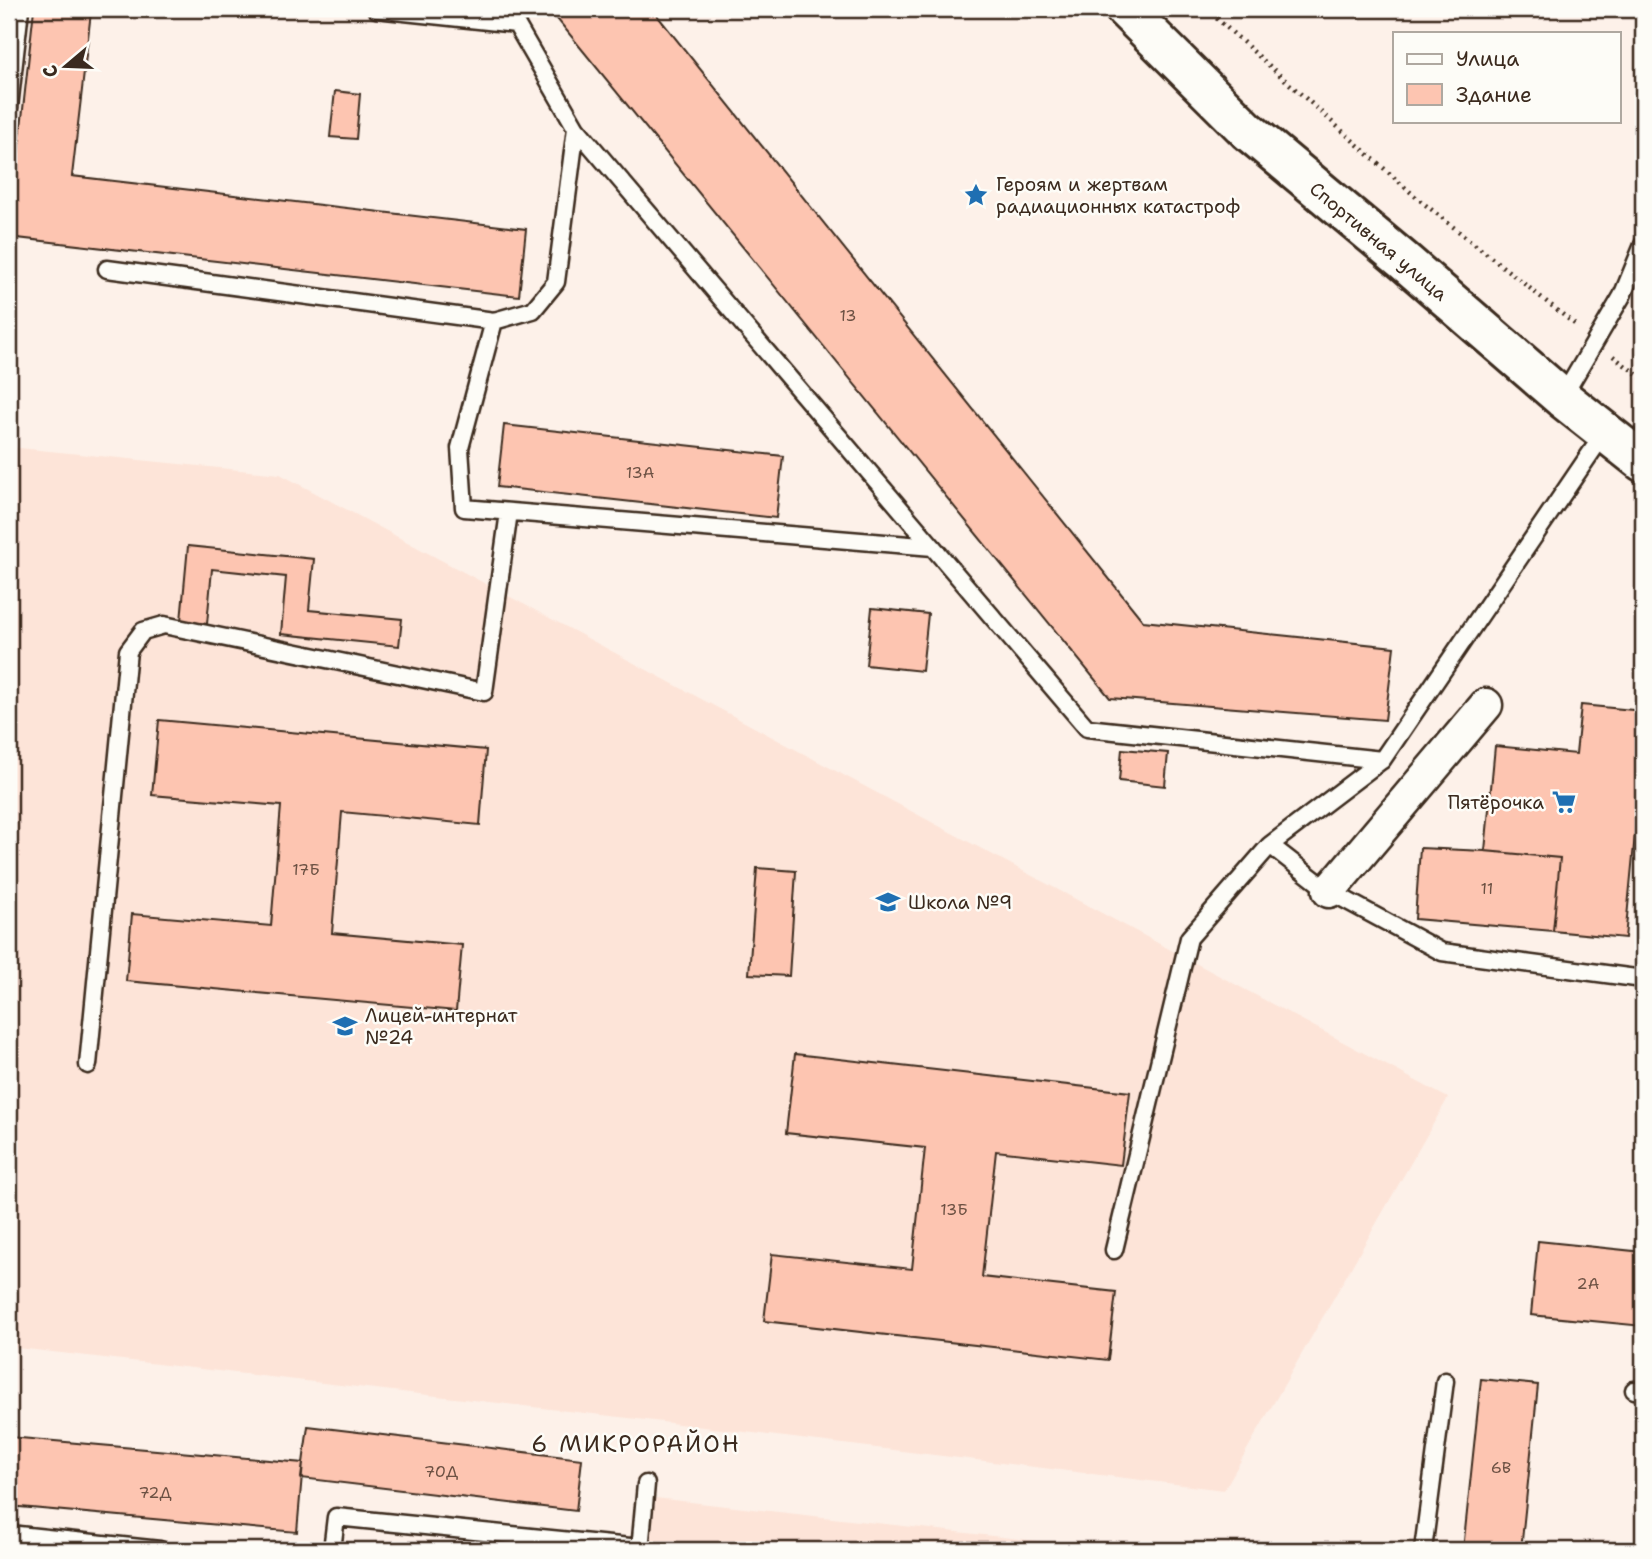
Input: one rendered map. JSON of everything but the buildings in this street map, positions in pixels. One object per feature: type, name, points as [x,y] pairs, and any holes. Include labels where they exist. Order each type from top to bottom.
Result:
[{"type":"street","name":"Спортивная улица","points":[[1133,12],[1247,130],[1562,398],[1643,462]]},
{"type":"street","points":[[1329,891],[1486,705]]},
{"type":"lane","points":[[9,107],[20,9]]},
{"type":"lane","points":[[376,9],[518,17],[576,128],[1087,728],[1381,760]]},
{"type":"lane","points":[[107,270],[494,321],[533,310],[556,282],[576,128]]},
{"type":"lane","points":[[1562,398],[1622,296],[1643,245]]},
{"type":"lane","points":[[494,321],[460,448],[464,508],[933,547]]},
{"type":"lane","points":[[1114,1250],[1189,938],[1270,845],[1381,760],[1606,432]]},
{"type":"lane","points":[[88,1065],[128,651],[143,631],[164,625],[484,692],[509,512]]},
{"type":"lane","points":[[1270,845],[1329,891],[1442,952],[1643,979]]},
{"type":"lane","points":[[1423,1550],[1445,1381]]},
{"type":"lane","points":[[332,1550],[336,1517],[640,1549],[646,1484]]},
{"type":"lane","points":[[488,1550],[490,1533]]},
{"type":"lane","points":[[9,1534],[160,1550]]},
{"type":"path","points":[[1206,9],[1417,198],[1643,379]]},
{"type":"shaded area","points":[[9,447],[280,474],[1448,1098],[1224,1490],[9,1347]]},
{"type":"shaded area","points":[[655,1498],[1117,1550],[650,1550]]},
{"type":"place","name":"Героям и жертвам радиационных катастроф","points":[[976,195]]},
{"type":"place","name":"Пятёрочка","points":[[1564,802]]},
{"type":"place","name":"Школа №9","points":[[888,902]]},
{"type":"place","name":"Лицей-интернат №24","points":[[345,1026]]},
{"type":"district","name":"6 МИКРОРАЙОН","points":[[636,1444]]}]
